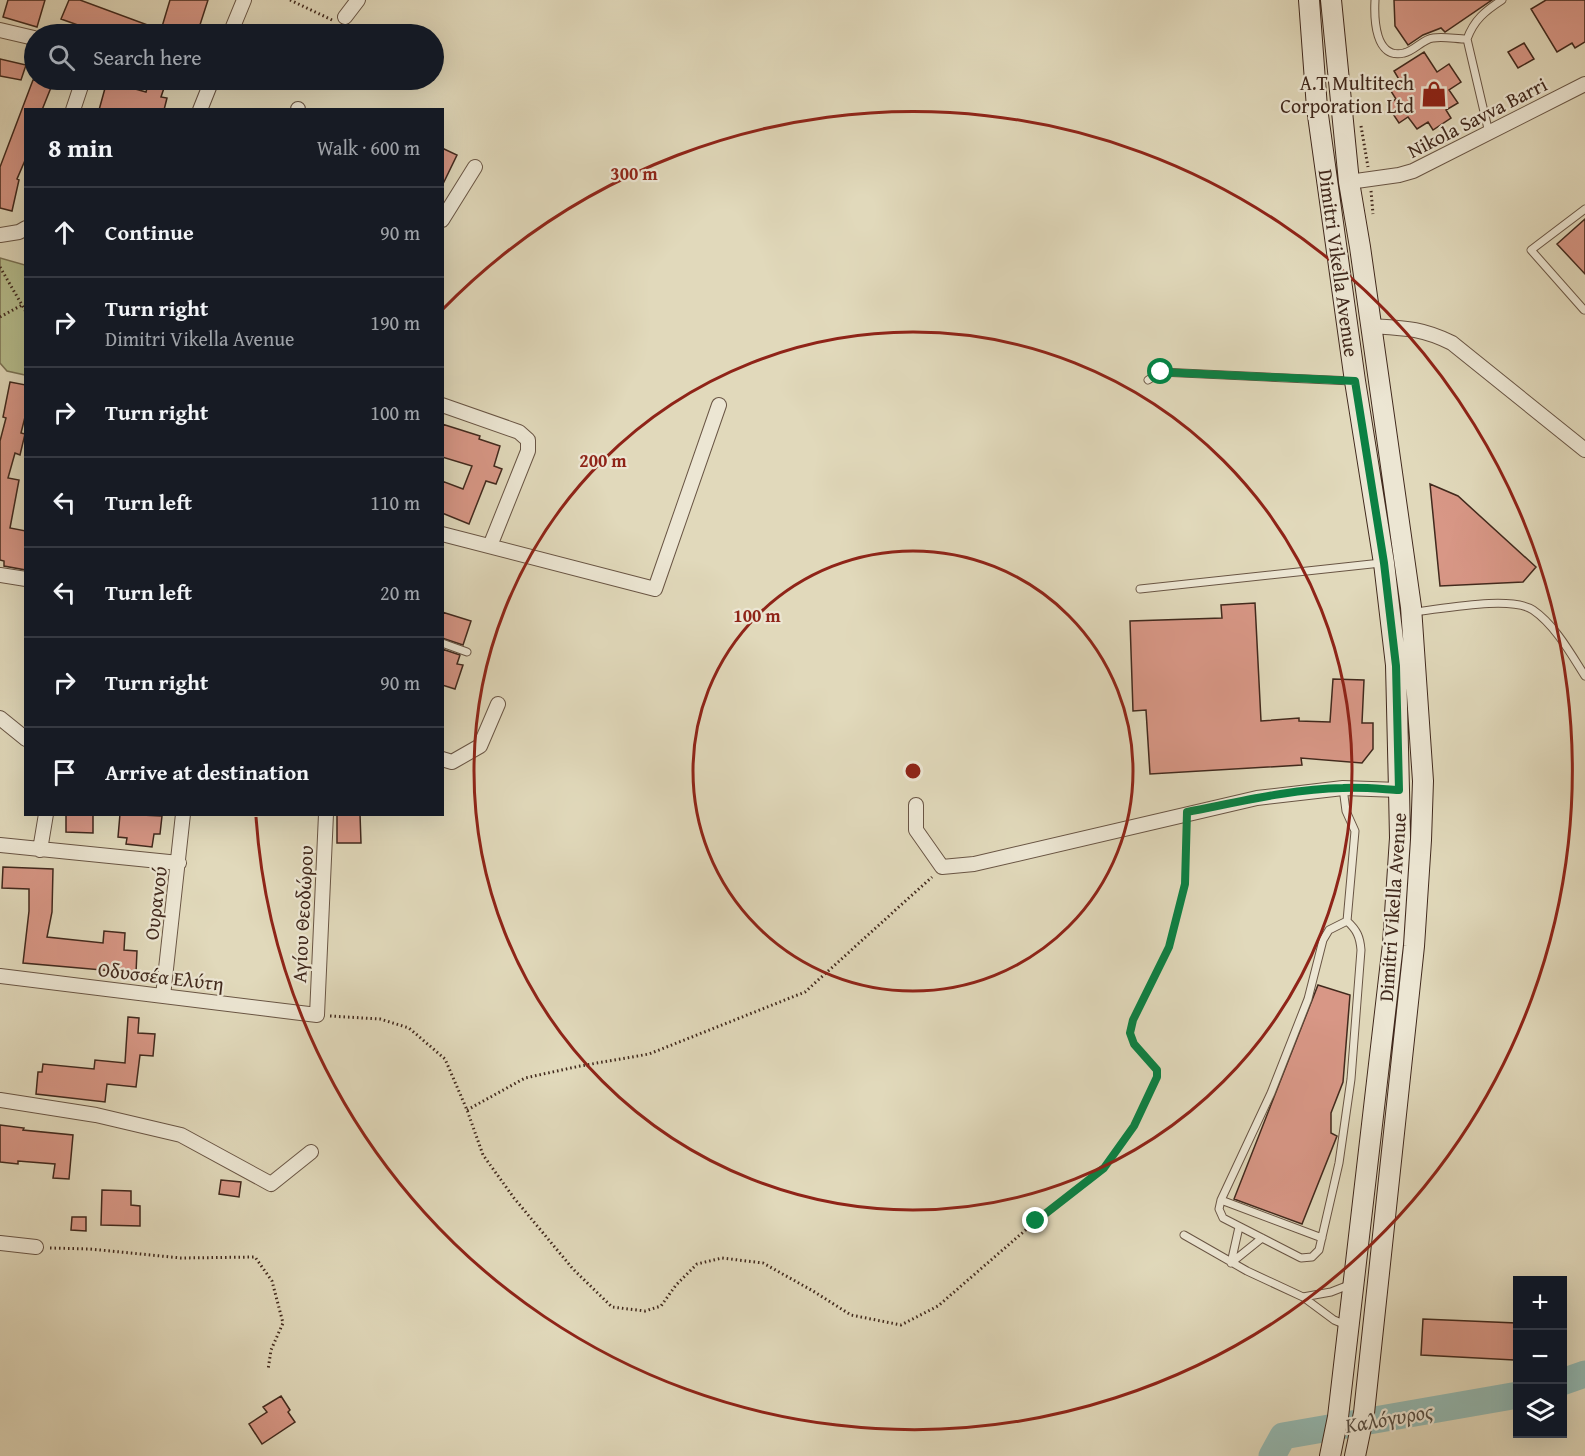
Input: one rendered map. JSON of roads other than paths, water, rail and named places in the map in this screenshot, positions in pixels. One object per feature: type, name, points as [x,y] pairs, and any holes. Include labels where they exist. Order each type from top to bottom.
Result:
[{"type":"main road","name":"Dimitri Vikella Avenue","points":[[1309,0],[1317,108],[1355,381],[1384,563],[1396,666],[1400,838],[1393,944],[1338,1417],[1330,1456]]},
{"type":"main road","name":"Dimitri Vikella Avenue","points":[[1331,0],[1349,182],[1412,612],[1423,781],[1422,840],[1414,946],[1362,1422],[1355,1456]]},
{"type":"street","points":[[234,24],[244,0]]},
{"type":"street","points":[[345,17],[358,0]]},
{"type":"street","points":[[0,30],[24,36]]},
{"type":"street","name":"Nikola Savva Barri","points":[[1349,182],[1400,176],[1413,171],[1585,84]]},
{"type":"street","points":[[74,108],[79,90]]},
{"type":"street","points":[[201,108],[208,90]]},
{"type":"street","points":[[444,217],[475,167]]},
{"type":"street","points":[[0,235],[24,229]]},
{"type":"street","points":[[1371,326],[1414,328],[1452,343],[1585,450]]},
{"type":"street","points":[[444,534],[655,590],[719,405]]},
{"type":"street","points":[[444,406],[519,432],[528,440],[528,451],[490,546]]},
{"type":"street","points":[[0,575],[24,579]]},
{"type":"street","points":[[444,760],[452,762],[480,746],[498,704]]},
{"type":"street","points":[[0,718],[24,738]]},
{"type":"street","points":[[916,805],[916,830],[942,867],[974,864],[1187,812],[1257,798],[1343,788],[1399,790]]},
{"type":"street","points":[[40,850],[46,816]]},
{"type":"street","name":"Ουρανού","points":[[163,996],[180,863],[183,816]]},
{"type":"street","name":"Αγίου Θεοδώρου","points":[[317,1015],[326,816]]},
{"type":"street","points":[[0,845],[180,863]]},
{"type":"street","name":"Οδυσσέα Ελύτη","points":[[0,976],[317,1015]]},
{"type":"street","points":[[0,1100],[96,1114],[182,1136],[271,1184],[311,1152]]},
{"type":"street","points":[[0,1244],[36,1247]]},
{"type":"lane","points":[[1375,0],[1374,21],[1377,35],[1385,50],[1391,54],[1405,53],[1432,38],[1467,39]]},
{"type":"lane","points":[[1489,133],[1467,39],[1472,25],[1485,11],[1502,0]]},
{"type":"lane","points":[[1584,310],[1531,250],[1585,209]]},
{"type":"lane","points":[[1148,380],[1161,372],[1355,381]]},
{"type":"lane","points":[[1140,589],[1384,563]]},
{"type":"lane","points":[[1412,612],[1506,603],[1528,607],[1551,627],[1585,676]]},
{"type":"lane","points":[[444,644],[467,652]]},
{"type":"lane","points":[[1343,788],[1346,811],[1355,831],[1347,921]]},
{"type":"lane","points":[[1347,921],[1360,937],[1361,950],[1351,1079],[1339,1162],[1319,1251],[1312,1257],[1301,1258],[1223,1218],[1220,1209],[1221,1200],[1279,1072],[1308,999],[1323,940],[1329,930],[1347,921]]},
{"type":"lane","points":[[1221,1200],[1322,1238]]},
{"type":"lane","points":[[1231,1263],[1239,1227]]},
{"type":"lane","points":[[1184,1235],[1231,1263],[1303,1297],[1334,1320],[1348,1326]]},
{"type":"lane","points":[[1231,1263],[1262,1238]]},
{"type":"lane","points":[[1303,1297],[1331,1292],[1353,1283]]},
{"type":"waterway","name":"Καλόγυρος","points":[[1567,1380],[1585,1374]]},
{"type":"waterway","name":"Καλόγυρος","points":[[1272,1456],[1283,1436],[1513,1396]]},
{"type":"place","name":"A.T Multitech Corporation Ltd","points":[[1434,94]]}]
